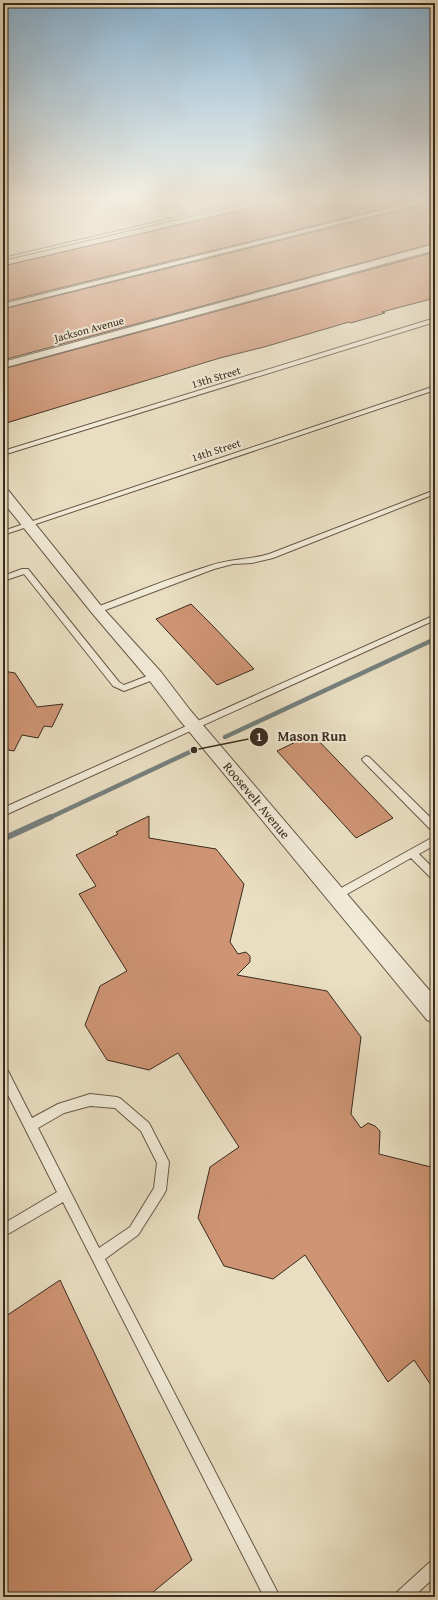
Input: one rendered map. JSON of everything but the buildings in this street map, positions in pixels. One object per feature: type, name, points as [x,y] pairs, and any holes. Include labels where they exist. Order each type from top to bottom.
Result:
[{"type":"street","name":"Jackson Avenue","points":[[3,365],[341,273]]},
{"type":"street","name":"Roosevelt Avenue","points":[[3,493],[97,610],[155,676],[194,725],[435,1013]]},
{"type":"lane","points":[[3,306],[138,273]]},
{"type":"lane","name":"13th Street","points":[[3,453],[435,320]]},
{"type":"lane","name":"14th Street","points":[[3,533],[435,388]]},
{"type":"lane","points":[[97,610],[212,566],[233,562],[252,561],[271,556],[435,492]]},
{"type":"lane","points":[[3,578],[25,571],[116,684],[124,688],[155,676]]},
{"type":"lane","points":[[3,812],[435,617]]},
{"type":"lane","points":[[366,759],[435,828]]},
{"type":"lane","points":[[337,895],[435,840]]},
{"type":"lane","points":[[412,853],[435,876]]},
{"type":"lane","points":[[3,1073],[272,1597]]},
{"type":"lane","points":[[30,1126],[62,1108],[90,1100],[117,1103],[145,1127],[163,1162],[160,1190],[134,1231],[97,1257]]},
{"type":"lane","points":[[3,1231],[65,1194]]},
{"type":"lane","points":[[402,1597],[435,1567]]},
{"type":"waterway","points":[[225,737],[435,639]]},
{"type":"waterway","points":[[49,818],[194,750]]},
{"type":"waterway","points":[[3,839],[51,817]]},
{"type":"place","name":"Mason Run","points":[[194,750]]}]
